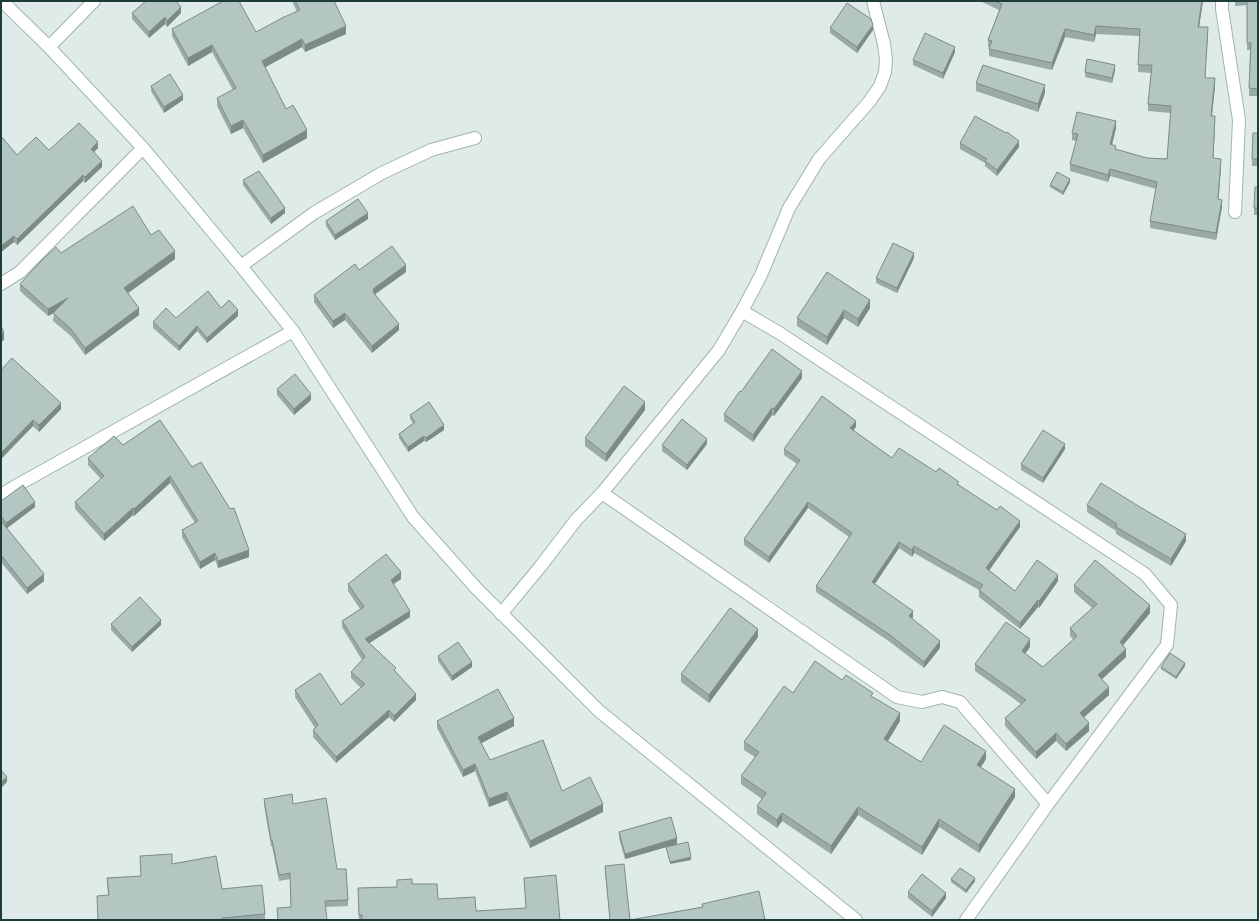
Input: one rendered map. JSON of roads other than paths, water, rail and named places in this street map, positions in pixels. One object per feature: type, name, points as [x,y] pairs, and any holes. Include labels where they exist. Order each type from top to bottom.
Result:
[{"type":"street","points":[[2,1],[49,47],[143,148],[241,266],[293,331],[413,517],[476,588],[600,711],[856,920]]},
{"type":"street","points":[[49,47],[94,1]]},
{"type":"street","points":[[501,614],[576,520],[602,493],[719,350],[762,275],[789,208],[820,159],[869,102],[880,86],[886,72],[886,60],[884,44],[872,1]]},
{"type":"street","points":[[1222,1],[1239,120],[1235,212]]},
{"type":"street","points":[[241,266],[314,213],[382,173],[431,150],[475,138]]},
{"type":"street","points":[[1,284],[20,272],[143,148]]},
{"type":"street","points":[[742,311],[1145,574],[1171,605],[1167,645],[1048,804],[966,920]]},
{"type":"street","points":[[1,496],[21,483],[293,331]]},
{"type":"street","points":[[602,493],[898,697],[922,702],[942,697],[960,702],[1048,804]]}]
